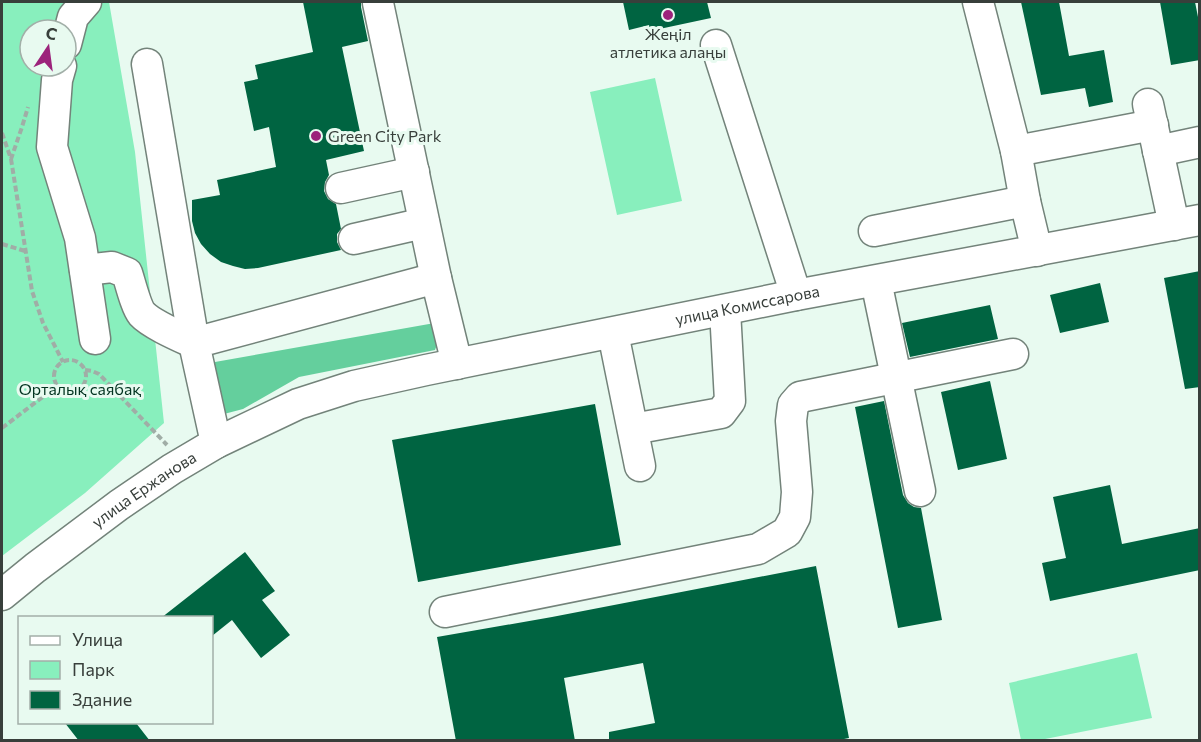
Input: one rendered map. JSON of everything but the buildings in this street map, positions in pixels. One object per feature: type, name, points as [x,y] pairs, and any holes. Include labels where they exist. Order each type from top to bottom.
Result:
[{"type":"street","points":[[73,18],[86,2]]},
{"type":"street","points":[[978,2],[1016,151],[1037,251]]},
{"type":"street","points":[[378,3],[436,278],[457,364]]},
{"type":"street","points":[[716,45],[796,295]]},
{"type":"street","points":[[147,64],[194,343],[216,443]]},
{"type":"street","points":[[58,78],[52,147],[80,238],[95,339]]},
{"type":"street","points":[[1016,151],[1153,127],[1200,142]]},
{"type":"street","points":[[1153,127],[1187,222]]},
{"type":"street","points":[[342,188],[414,172]]},
{"type":"street","points":[[874,231],[1025,201]]},
{"type":"street","name":"улица Комиссарова","points":[[298,404],[354,386],[457,364],[796,295],[1187,222]]},
{"type":"street","points":[[354,239],[424,223]]},
{"type":"street","points":[[85,270],[112,267],[127,273],[142,314],[194,343],[436,278]]},
{"type":"street","points":[[876,281],[920,491]]},
{"type":"street","points":[[633,429],[721,413],[730,401],[725,310]]},
{"type":"street","points":[[613,333],[640,466]]},
{"type":"street","points":[[445,612],[758,549],[787,532],[795,517],[797,492],[791,421],[793,405],[800,397],[1013,354]]},
{"type":"street","name":"улица Ержанова","points":[[2,595],[119,505],[172,469],[216,443],[298,404]]},
{"type":"path","points":[[11,159],[31,97]]},
{"type":"path","points":[[2,133],[11,159],[32,291],[43,323],[63,362]]},
{"type":"path","points":[[2,244],[25,250]]},
{"type":"path","points":[[77,361],[84,366],[87,375],[86,383],[80,390],[73,393],[64,392],[57,386],[54,379],[55,370],[63,362],[77,361]]},
{"type":"path","points":[[85,370],[99,374],[169,447]]},
{"type":"path","points":[[2,428],[57,386]]},
{"type":"green space","name":"Орталық саябақ","points":[[2,2],[109,2],[135,152],[164,423],[85,493],[2,556]]},
{"type":"green space","points":[[655,78],[682,201],[617,215],[590,92]]},
{"type":"green space","points":[[446,321],[435,350],[299,377],[243,409],[224,414],[198,365]]},
{"type":"green space","points":[[1137,653],[1152,718],[1040,740],[1021,740],[1009,683]]},
{"type":"place","name":"Жеңіл атлетика алаңы","points":[[668,15]]},
{"type":"place","name":"Green City Park","points":[[316,136]]}]
